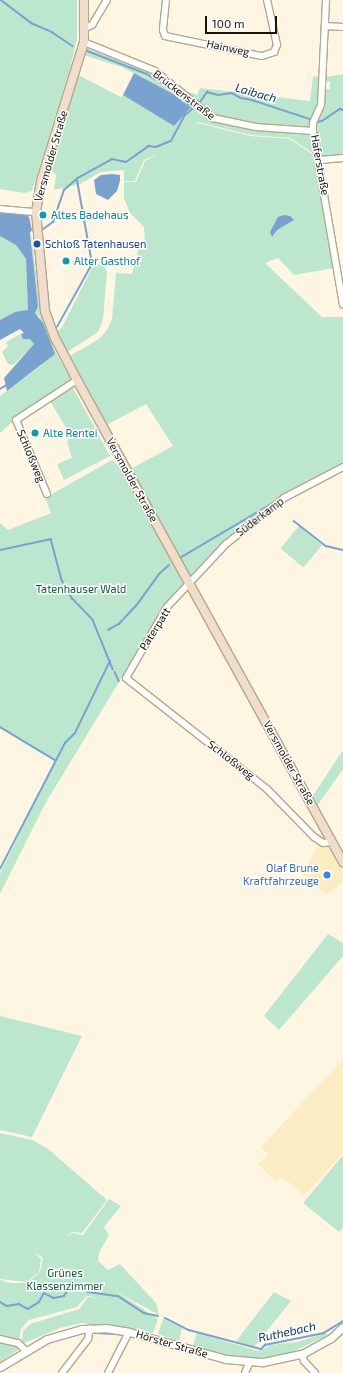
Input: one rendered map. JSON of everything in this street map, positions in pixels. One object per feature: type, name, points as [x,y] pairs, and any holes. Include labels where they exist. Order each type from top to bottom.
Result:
[{"type":"main road","name":"Versmolder Straße","points":[[84,0],[84,42],[41,181],[36,212],[46,311],[55,338],[77,380],[343,862]]},
{"type":"street","points":[[85,28],[92,26],[107,0]]},
{"type":"street","name":"Hainweg","points":[[166,0],[163,30],[165,36],[262,56],[274,52],[277,45],[268,0]]},
{"type":"street","name":"Haferstraße","points":[[326,0],[321,106],[314,121],[313,131],[320,160],[343,304]]},
{"type":"street","points":[[324,26],[343,27]]},
{"type":"street","name":"Brückenstraße","points":[[84,42],[155,71],[197,105],[224,122],[313,131]]},
{"type":"street","points":[[320,160],[343,158]]},
{"type":"street","points":[[0,208],[36,212]]},
{"type":"street","name":"Schloßweg","points":[[47,494],[16,420],[77,380]]},
{"type":"street","name":"Süderkamp","points":[[189,583],[235,535],[256,519],[306,485],[343,467]]},
{"type":"street","name":"Paterpatt","points":[[126,678],[168,607],[189,583]]},
{"type":"street","name":"Schloßweg","points":[[126,678],[267,789],[314,837],[323,842],[332,842]]},
{"type":"street","name":"Hörster Straße","points":[[0,1367],[24,1350],[62,1333],[90,1328],[129,1332],[200,1353],[250,1361],[277,1361],[302,1354],[331,1338],[343,1327]]},
{"type":"street","points":[[62,1373],[88,1339],[90,1328]]},
{"type":"street","points":[[108,1373],[129,1332]]},
{"type":"street","points":[[0,1339],[18,1343],[24,1350]]},
{"type":"street","points":[[302,1354],[304,1361],[315,1373]]},
{"type":"street","points":[[245,1373],[250,1361]]},
{"type":"shaded area","points":[[319,843],[327,845],[343,872],[343,881],[327,895],[302,875]]},
{"type":"shaded area","points":[[343,1059],[343,1153],[308,1192],[303,1194],[282,1177],[275,1181],[258,1164],[268,1154],[261,1147]]},
{"type":"green space","points":[[0,0],[77,0],[77,39],[69,72],[32,191],[24,193],[0,189]]},
{"type":"green space","name":"Tatenhauser Wald","points":[[86,48],[154,73],[181,92],[184,90],[197,95],[200,88],[310,101],[313,76],[321,77],[319,105],[310,127],[317,156],[290,138],[251,135],[198,122],[191,128],[198,123],[250,136],[290,139],[316,157],[334,268],[294,275],[278,258],[265,263],[322,317],[343,317],[343,465],[305,482],[238,530],[192,576],[189,576],[165,606],[45,804],[0,894],[0,873],[55,761],[0,728],[0,523],[8,530],[51,513],[45,498],[112,460],[125,472],[173,446],[146,404],[106,425],[71,361],[70,356],[99,339],[107,330],[112,319],[116,273],[132,274],[140,244],[145,244],[144,227],[130,213],[124,198],[124,182],[136,182],[145,161],[159,153],[144,160],[135,181],[124,181],[124,170],[101,172],[80,184],[54,190],[56,175],[48,168],[78,75],[121,97],[123,95],[174,125],[145,78],[121,67],[84,55]]},
{"type":"green space","points":[[343,74],[343,157],[325,159],[321,156],[316,123],[324,106],[325,89],[330,89],[330,81],[326,81],[326,77]]},
{"type":"green space","points":[[31,232],[41,314],[56,353],[71,380],[21,414],[0,433],[0,396],[42,365],[40,317],[35,313]]},
{"type":"green space","points":[[0,236],[16,245],[26,259],[28,310],[0,320]]},
{"type":"green space","points":[[94,264],[104,265],[107,272],[103,319],[98,332],[67,352],[57,331],[61,329]]},
{"type":"green space","points":[[21,334],[23,339],[30,339],[35,344],[13,365],[8,364],[2,352],[8,346],[6,342]]},
{"type":"green space","points":[[72,386],[110,456],[64,480],[57,464],[72,458],[67,442],[71,436],[50,401]]},
{"type":"green space","points":[[299,526],[322,545],[303,567],[280,548]]},
{"type":"green space","points":[[343,750],[343,769],[317,806],[312,797]]},
{"type":"green space","points":[[328,934],[343,943],[343,956],[279,1030],[264,1016]]},
{"type":"green space","points":[[0,1016],[82,1036],[32,1137],[0,1130]]},
{"type":"green space","name":"Grünes Klassenzimmer","points":[[0,1133],[32,1140],[47,1148],[107,1200],[82,1233],[73,1232],[63,1238],[73,1233],[83,1235],[109,1199],[121,1206],[104,1227],[109,1235],[99,1253],[98,1261],[108,1270],[120,1264],[156,1303],[159,1315],[117,1292],[158,1319],[153,1333],[82,1323],[60,1328],[24,1343],[22,1342],[23,1331],[30,1324],[79,1309],[88,1297],[101,1298],[87,1296],[77,1307],[29,1320],[21,1329],[19,1342],[0,1336],[0,1280],[11,1283],[27,1283],[40,1272],[43,1258],[34,1252],[41,1259],[39,1272],[26,1282],[0,1279]]},
{"type":"green space","points":[[343,1155],[343,1228],[339,1232],[303,1203]]},
{"type":"green space","points":[[274,1292],[291,1301],[254,1347],[236,1341]]},
{"type":"green space","points":[[163,1319],[182,1328],[179,1342],[158,1334]]},
{"type":"green space","points":[[197,1333],[258,1351],[271,1345],[297,1342],[326,1333],[328,1335],[288,1354],[263,1358],[235,1357],[193,1346]]},
{"type":"green space","points":[[0,1342],[17,1345],[18,1350],[0,1362]]},
{"type":"water","points":[[134,73],[173,94],[190,108],[174,126],[123,95]]},
{"type":"water","points":[[101,175],[120,175],[120,181],[117,191],[108,200],[96,194],[94,180]]},
{"type":"water","points":[[0,211],[26,214],[29,217],[32,230],[30,233],[38,306],[35,313],[43,323],[55,354],[7,391],[4,378],[34,344],[30,339],[23,339],[21,334],[24,333],[20,329],[0,340],[0,320],[15,312],[28,310],[26,259],[16,245],[0,236]]},
{"type":"water","points":[[284,215],[290,216],[294,220],[277,230],[272,237],[270,232],[278,217]]},
{"type":"waterway","points":[[1,0],[31,23],[52,32],[73,46]]},
{"type":"waterway","points":[[85,50],[147,74],[171,89],[192,108]]},
{"type":"waterway","name":"Laibach","points":[[198,105],[207,92],[218,95],[232,93],[241,98],[252,100],[313,120]]},
{"type":"waterway","name":"Laibach","points":[[42,230],[53,222],[64,190],[78,178],[112,159],[126,162],[149,146],[156,147],[171,141],[185,115],[195,107]]},
{"type":"waterway","name":"Laibach","points":[[317,122],[322,121],[340,109],[343,110]]},
{"type":"waterway","name":"Laibach","points":[[57,327],[92,264],[77,181]]},
{"type":"waterway","name":"Laibach","points":[[0,389],[5,386]]},
{"type":"waterway","points":[[180,558],[273,503]]},
{"type":"waterway","points":[[294,521],[326,546],[343,550]]},
{"type":"waterway","points":[[0,550],[51,539],[62,580],[72,598],[93,620],[113,669]]},
{"type":"waterway","points":[[108,630],[119,624],[136,606],[159,574],[169,565]]},
{"type":"waterway","points":[[0,869],[65,743],[75,733],[110,661]]},
{"type":"waterway","points":[[115,672],[119,681]]},
{"type":"waterway","points":[[0,727],[55,760]]},
{"type":"waterway","name":"Ruthebach","points":[[0,1302],[7,1306],[19,1304],[28,1309],[39,1302],[44,1293],[54,1298],[64,1296],[66,1293],[65,1286],[72,1282],[82,1285],[88,1292],[118,1296],[144,1313],[158,1316]]},
{"type":"waterway","name":"Ruthebach","points":[[165,1318],[189,1330],[261,1349],[265,1345],[324,1333],[343,1321]]},
{"type":"waterway","points":[[96,1333],[118,1334]]},
{"type":"place","name":"Altes Badehaus","points":[[43,215]]},
{"type":"place","name":"Schloß Tatenhausen","points":[[37,244]]},
{"type":"place","name":"Alter Gasthof","points":[[66,261]]},
{"type":"place","name":"Alte Rentei","points":[[35,433]]},
{"type":"place","name":"Olaf Brune Kraftfahrzeuge","points":[[327,875]]}]
